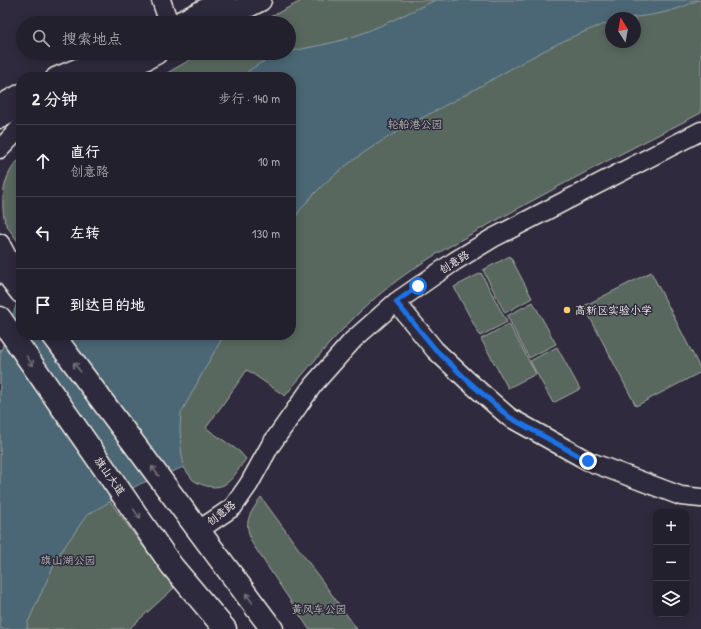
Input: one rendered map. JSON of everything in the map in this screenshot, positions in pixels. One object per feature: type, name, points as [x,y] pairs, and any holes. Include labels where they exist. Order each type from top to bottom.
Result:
[{"type":"main road","points":[[194,16],[225,0]]},
{"type":"main road","points":[[229,16],[260,0]]},
{"type":"main road","points":[[86,72],[109,60]]},
{"type":"main road","points":[[120,72],[143,60]]},
{"type":"main road","points":[[0,117],[16,109]]},
{"type":"main road","points":[[0,133],[16,125]]},
{"type":"main road","points":[[0,264],[16,285]]},
{"type":"main road","name":"旗山大道","points":[[0,318],[172,566],[225,629]]},
{"type":"main road","points":[[57,340],[272,629]]},
{"type":"street","points":[[161,0],[167,16]]},
{"type":"street","points":[[67,72],[95,60]]},
{"type":"street","points":[[0,104],[16,96]]},
{"type":"street","points":[[0,149],[16,132]]},
{"type":"street","name":"创意路","points":[[199,530],[233,507],[249,484],[270,446],[313,385],[353,340],[396,302],[455,261],[493,238],[701,132]]},
{"type":"street","points":[[0,243],[16,273]]},
{"type":"street","points":[[396,302],[441,355],[509,417],[588,461],[681,496],[701,498]]},
{"type":"green space","name":"轮船港公园","points":[[303,0],[701,0],[701,113],[532,201],[419,265],[376,297],[348,323],[285,396],[247,370],[206,428],[240,452],[246,459],[228,482],[224,485],[210,487],[193,480],[91,340],[296,340],[296,72],[169,72],[190,60],[296,60],[296,16],[272,16]]},
{"type":"green space","points":[[16,163],[16,239],[5,222],[3,205],[4,187],[10,171]]},
{"type":"green space","points":[[510,256],[532,298],[505,313],[483,270]]},
{"type":"green space","points":[[651,272],[701,372],[636,406],[584,306]]},
{"type":"green space","points":[[481,273],[507,322],[480,336],[454,287]]},
{"type":"green space","points":[[533,302],[556,344],[529,358],[507,316]]},
{"type":"green space","points":[[509,324],[536,374],[508,388],[481,339]]},
{"type":"green space","points":[[557,347],[580,389],[553,403],[530,361]]},
{"type":"green space","name":"旗山湖公园","points":[[0,349],[46,415],[174,588],[129,629],[0,629]]},
{"type":"green space","name":"黄风车公园","points":[[261,497],[357,629],[309,629],[252,543],[249,535],[249,518]]},
{"type":"water","points":[[436,0],[698,0],[667,12],[641,16],[641,12],[605,12],[605,24],[559,43],[408,126],[363,153],[322,186],[302,207],[296,217],[296,72],[248,72],[253,67],[266,60],[296,60],[296,50],[335,42],[360,34]]},
{"type":"water","points":[[16,305],[16,340],[221,340],[181,413],[181,449],[184,467],[140,484],[87,515],[58,556],[28,622],[27,629],[0,629],[0,354]]},
{"type":"place","name":"高新区实验小学","points":[[567,310]]},
{"type":"route","points":[[418,286],[396,302],[436,350],[468,381],[509,417],[588,461]]}]
